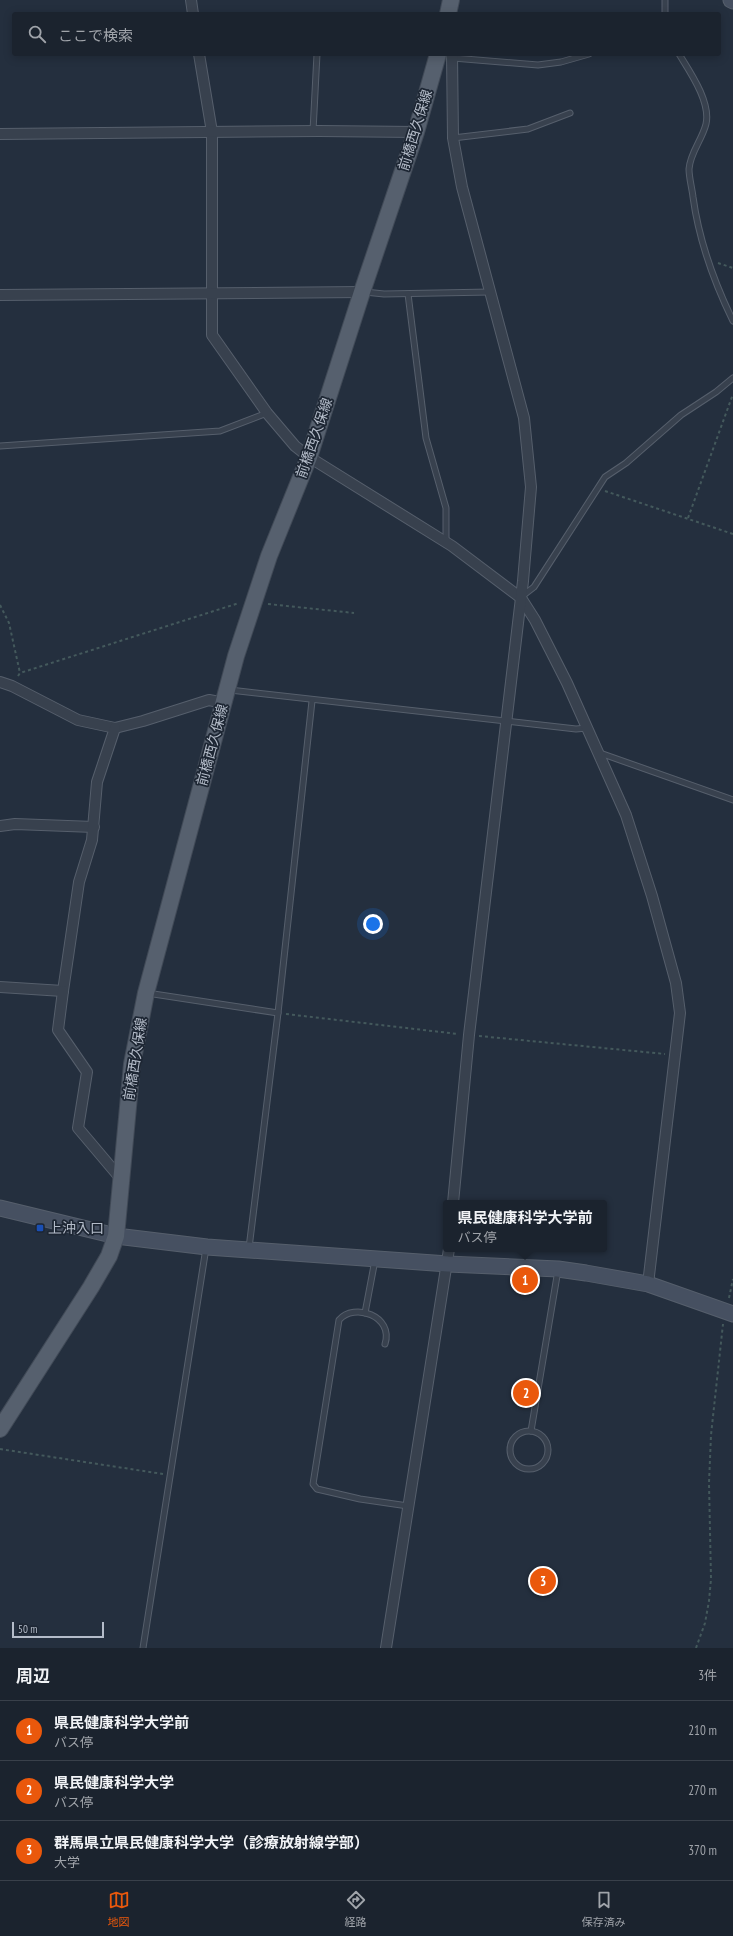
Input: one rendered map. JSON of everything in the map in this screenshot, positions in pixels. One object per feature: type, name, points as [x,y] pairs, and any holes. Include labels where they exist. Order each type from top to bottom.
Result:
[{"type":"main road","points":[[449,12],[452,0]]},
{"type":"main road","name":"前橋西久保線","points":[[0,1429],[91,1287],[108,1256],[116,1236],[132,1064],[146,993],[236,656],[252,603],[269,556],[309,457],[362,292],[416,132],[447,56]]},
{"type":"street","points":[[191,0],[193,12]]},
{"type":"street","points":[[199,56],[212,132],[212,335],[267,414],[295,446],[309,457],[446,542],[520,598],[534,620],[563,676],[626,815],[652,896],[676,983],[680,1013],[648,1284]]},
{"type":"street","points":[[447,56],[453,138],[462,187],[524,418],[529,450],[531,487],[507,722],[469,1035],[453,1200]]},
{"type":"street","points":[[0,134],[313,131],[416,132]]},
{"type":"street","points":[[0,296],[362,292]]},
{"type":"street","points":[[0,682],[12,686],[78,720],[115,728],[143,722],[209,700],[226,696]]},
{"type":"street","points":[[115,728],[97,782],[92,840],[79,882],[58,1030],[87,1072],[78,1128],[121,1179]]},
{"type":"street","points":[[0,826],[15,824],[94,826]]},
{"type":"street","points":[[0,987],[63,991]]},
{"type":"street","points":[[0,1208],[116,1236],[206,1247],[376,1259],[448,1256],[558,1270],[648,1284],[729,1312]]},
{"type":"street","points":[[386,1648],[448,1256]]},
{"type":"lane","points":[[665,0],[665,12]]},
{"type":"lane","points":[[313,131],[317,56]]},
{"type":"lane","points":[[456,56],[538,65],[561,62],[582,56]]},
{"type":"lane","points":[[680,56],[693,76],[707,112],[706,124],[691,158],[689,170],[696,223],[706,258],[733,321]]},
{"type":"lane","points":[[453,138],[528,129],[570,113]]},
{"type":"lane","points":[[362,292],[384,294],[490,292]]},
{"type":"lane","points":[[408,294],[426,438],[446,508],[446,542]]},
{"type":"lane","points":[[520,598],[534,588],[605,477],[626,463],[681,415],[716,392],[733,378]]},
{"type":"lane","points":[[0,446],[220,431],[267,414]]},
{"type":"lane","points":[[226,696],[312,700],[507,722],[576,729],[587,728]]},
{"type":"lane","points":[[248,1250],[278,1013],[312,700]]},
{"type":"lane","points":[[597,752],[733,800]]},
{"type":"lane","points":[[146,993],[278,1013]]},
{"type":"lane","points":[[143,1648],[206,1247]]},
{"type":"lane","points":[[365,1313],[376,1259]]},
{"type":"lane","points":[[531,1431],[558,1270]]},
{"type":"lane","points":[[385,1344],[388,1333],[384,1324],[374,1316],[365,1313],[345,1316],[338,1324],[313,1484],[317,1489],[408,1506]]},
{"type":"lane","points":[[531,1431],[542,1437],[546,1442],[547,1454],[542,1464],[530,1469],[524,1469],[514,1462],[510,1450],[511,1443],[519,1434],[531,1431]]},
{"type":"path","points":[[706,258],[733,268]]},
{"type":"path","points":[[688,518],[733,394]]},
{"type":"path","points":[[596,489],[733,534]]},
{"type":"path","points":[[0,605],[9,623],[20,673],[239,603],[354,612]]},
{"type":"path","points":[[278,1013],[469,1035],[674,1055]]},
{"type":"path","points":[[696,1648],[705,1623],[709,1601],[709,1483],[711,1435],[733,1279]]},
{"type":"path","points":[[0,1449],[171,1476]]},
{"type":"place","name":"上沖入口","points":[[40,1228]]},
{"type":"place","name":"県民健康科学大学前","points":[[525,1280]]},
{"type":"place","name":"県民健康科学大学","points":[[526,1393]]},
{"type":"place","name":"群馬県立県民健康科学大学（診療放射線学部）","points":[[543,1581]]}]
